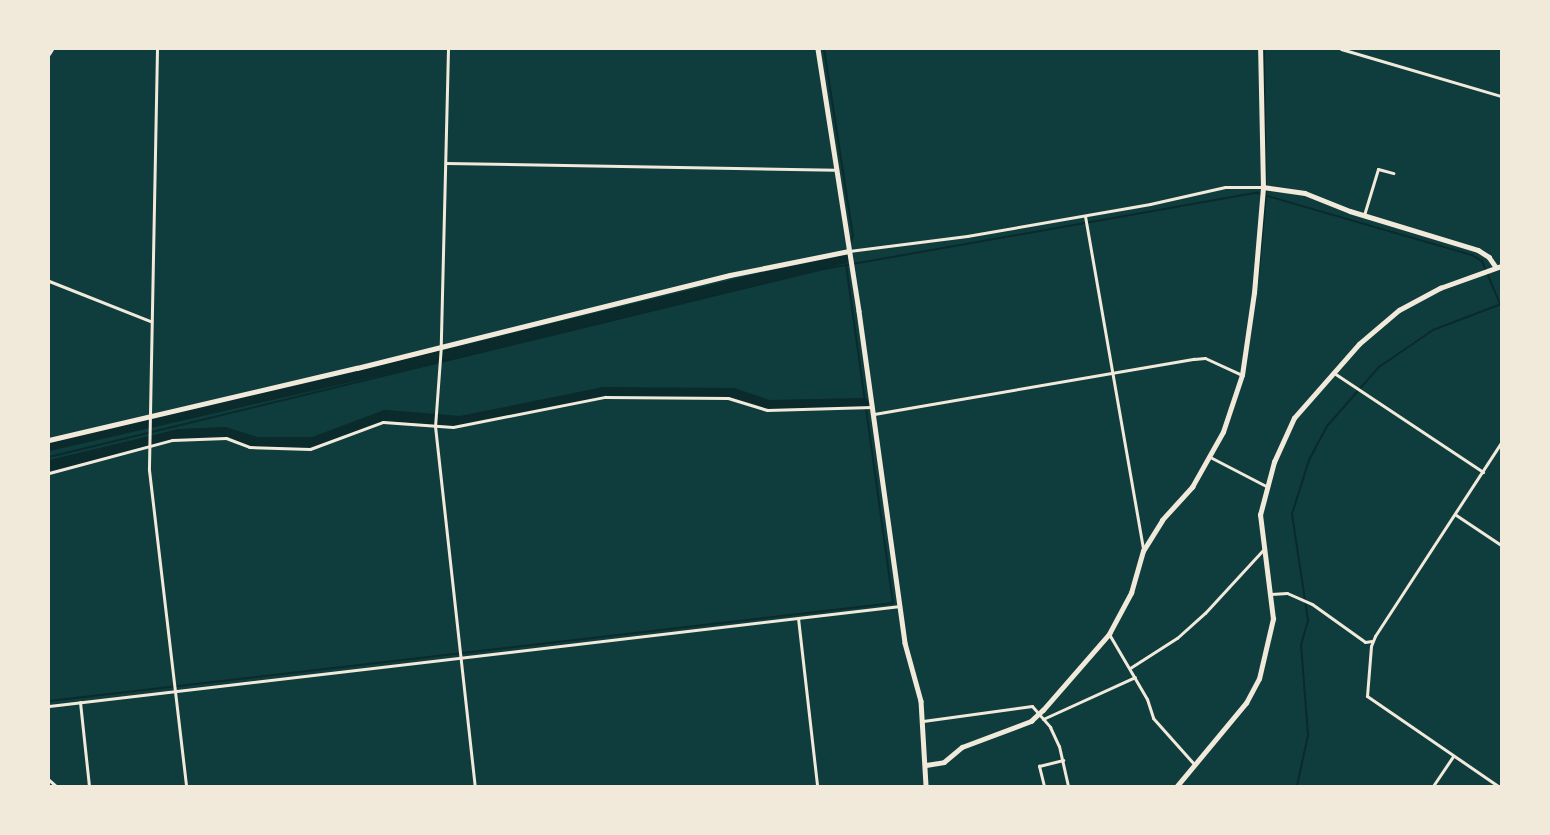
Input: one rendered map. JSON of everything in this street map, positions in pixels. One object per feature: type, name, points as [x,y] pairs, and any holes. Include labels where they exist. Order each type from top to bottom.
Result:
[{"type":"street","points":[[49,54],[52,49]]},
{"type":"street","points":[[157,49],[148,416],[149,470],[186,786]]},
{"type":"street","points":[[448,49],[441,345],[435,426],[459,658],[475,786]]},
{"type":"street","points":[[818,49],[874,414],[900,606],[923,721],[926,786]]},
{"type":"street","points":[[926,765],[944,762],[962,748],[1002,734],[1038,715],[1109,634],[1131,593],[1143,551],[1162,520],[1192,487],[1230,415],[1242,375],[1254,293],[1263,187],[1260,49]]},
{"type":"street","points":[[1341,49],[1501,96]]},
{"type":"street","points":[[446,163],[836,170]]},
{"type":"street","points":[[1364,215],[1378,169],[1393,173]]},
{"type":"street","points":[[49,440],[730,275],[849,251],[913,245],[1085,216],[1225,187],[1263,187],[1305,193],[1364,215],[1478,250],[1499,267],[1440,288],[1399,310],[1332,372],[1294,418],[1266,486],[1260,515],[1263,550],[1271,594],[1272,628],[1259,680],[1246,703],[1194,764],[1179,786]]},
{"type":"street","points":[[1085,216],[1143,551]]},
{"type":"street","points":[[49,281],[150,321]]},
{"type":"street","points":[[874,414],[1205,358],[1242,375]]},
{"type":"street","points":[[1332,372],[1483,472]]},
{"type":"street","points":[[49,473],[172,440],[226,438],[249,448],[310,449],[383,422],[454,427],[605,397],[728,398],[767,410],[872,408]]},
{"type":"street","points":[[1498,786],[1367,696],[1372,641],[1456,515],[1501,443]]},
{"type":"street","points":[[1210,456],[1266,486]]},
{"type":"street","points":[[1456,515],[1501,545]]},
{"type":"street","points":[[1130,668],[1176,638],[1206,614],[1263,550]]},
{"type":"street","points":[[1271,594],[1287,593],[1312,604],[1365,642],[1372,641]]},
{"type":"street","points":[[49,706],[900,606]]},
{"type":"street","points":[[798,618],[818,786]]},
{"type":"street","points":[[1109,634],[1147,698],[1153,718],[1194,764]]},
{"type":"street","points":[[1043,719],[1135,677]]},
{"type":"street","points":[[80,702],[89,786]]},
{"type":"street","points":[[923,721],[1027,705],[1032,706],[1043,719],[1063,760],[1068,786]]},
{"type":"street","points":[[1433,786],[1453,756]]},
{"type":"street","points":[[1044,786],[1039,766],[1063,760]]},
{"type":"street","points":[[49,780],[56,786]]},
{"type":"waterway","points":[[824,49],[853,236],[850,243]]},
{"type":"waterway","points":[[1258,280],[1266,196],[1264,49]]},
{"type":"waterway","points":[[49,457],[824,269],[1257,193],[1472,255],[1482,261],[1500,304]]},
{"type":"waterway","points":[[49,445],[484,345],[844,257]]},
{"type":"waterway","points":[[49,701],[893,603],[846,264]]},
{"type":"waterway","points":[[1297,786],[1308,735],[1301,645],[1308,620],[1292,514],[1309,460],[1328,425],[1379,367],[1433,330],[1501,304]]},
{"type":"waterway","points":[[49,465],[179,434],[224,432],[256,442],[313,442],[385,415],[460,421],[604,392],[733,393],[768,405],[863,403]]}]
